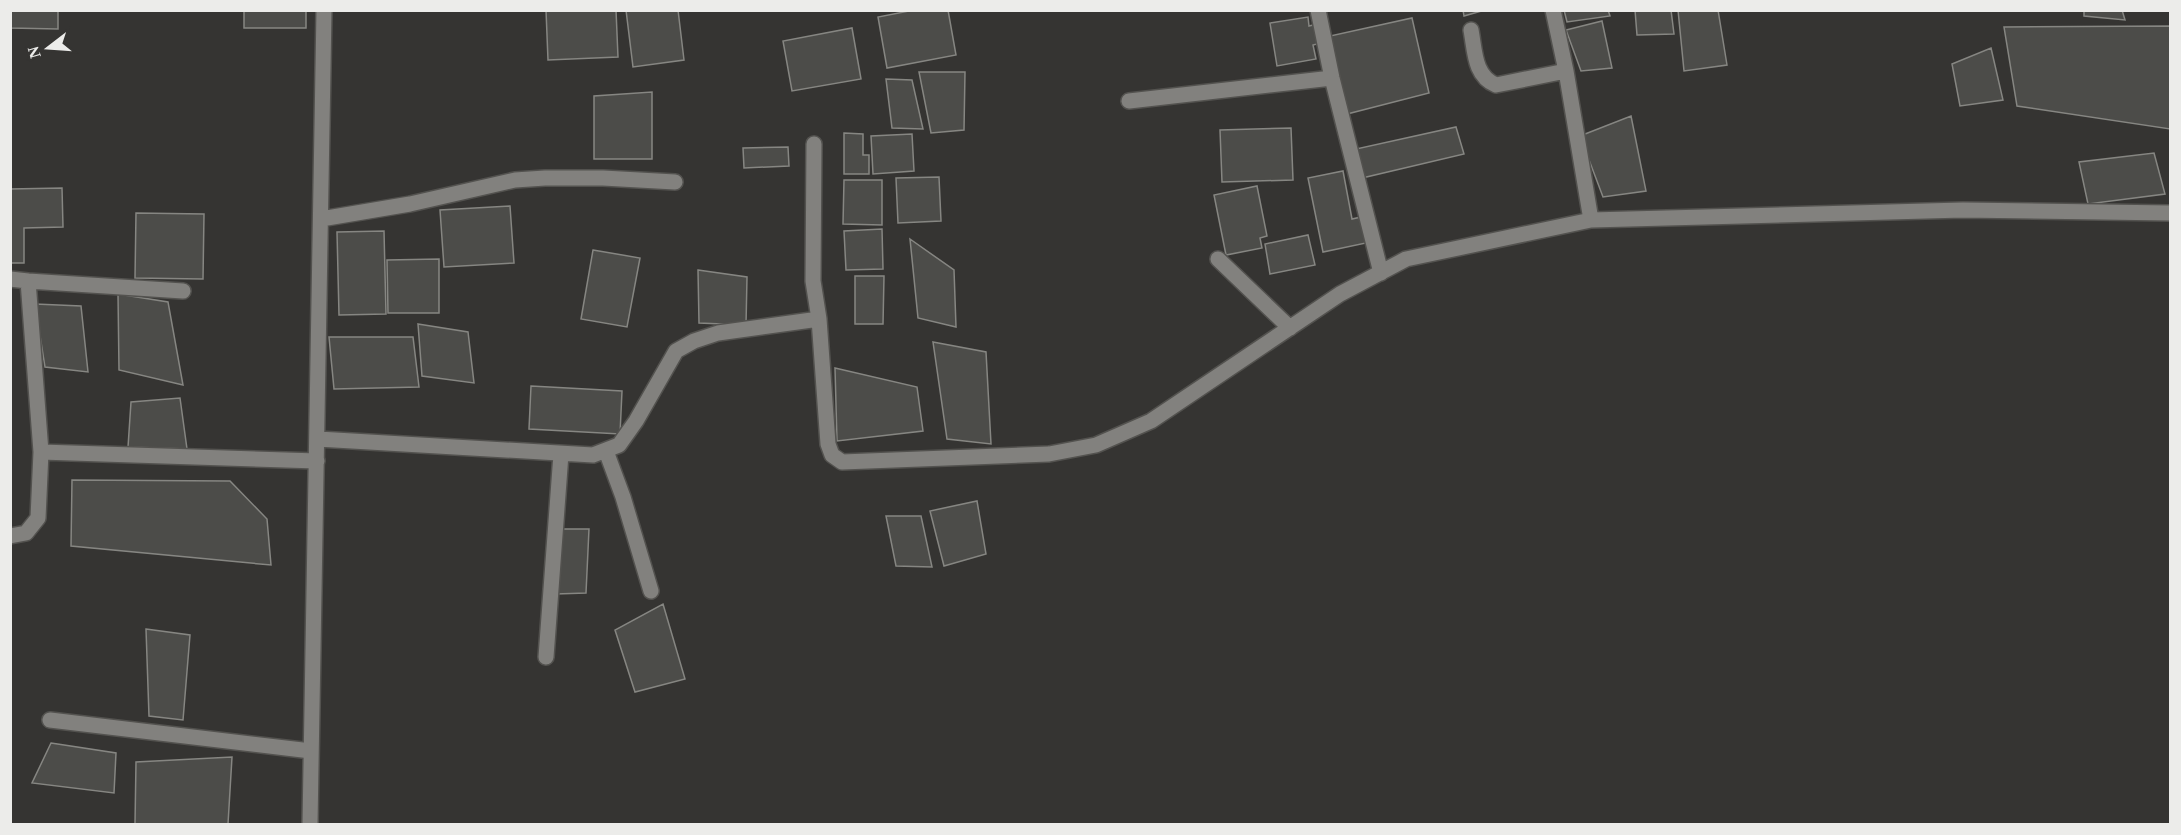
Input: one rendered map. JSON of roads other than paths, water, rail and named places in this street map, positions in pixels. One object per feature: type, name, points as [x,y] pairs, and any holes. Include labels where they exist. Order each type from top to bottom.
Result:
[{"type":"street","points":[[310,825],[324,10]]},
{"type":"street","points":[[1318,10],[1332,78],[1381,273]]},
{"type":"street","points":[[1553,10],[1566,70],[1591,220]]},
{"type":"street","points":[[1471,30],[1480,72],[1487,81],[1496,85],[1566,70]]},
{"type":"street","points":[[1129,101],[1332,78]]},
{"type":"street","points":[[814,144],[813,280],[819,318],[828,444],[832,455],[842,462],[1049,454],[1096,445],[1151,421],[1340,294],[1407,260],[1591,220],[1963,210],[2170,213]]},
{"type":"street","points":[[321,219],[430,200],[515,180],[603,178],[675,182]]},
{"type":"street","points":[[1218,259],[1290,328]]},
{"type":"street","points":[[10,279],[183,291]]},
{"type":"street","points":[[10,536],[26,532],[38,518],[41,452],[28,281]]},
{"type":"street","points":[[318,439],[593,455],[619,445],[636,421],[675,351],[694,341],[718,333],[819,318]]},
{"type":"street","points":[[606,451],[623,497],[651,591]]},
{"type":"street","points":[[41,452],[317,461]]},
{"type":"street","points":[[546,657],[561,454]]},
{"type":"street","points":[[50,720],[311,751]]}]
